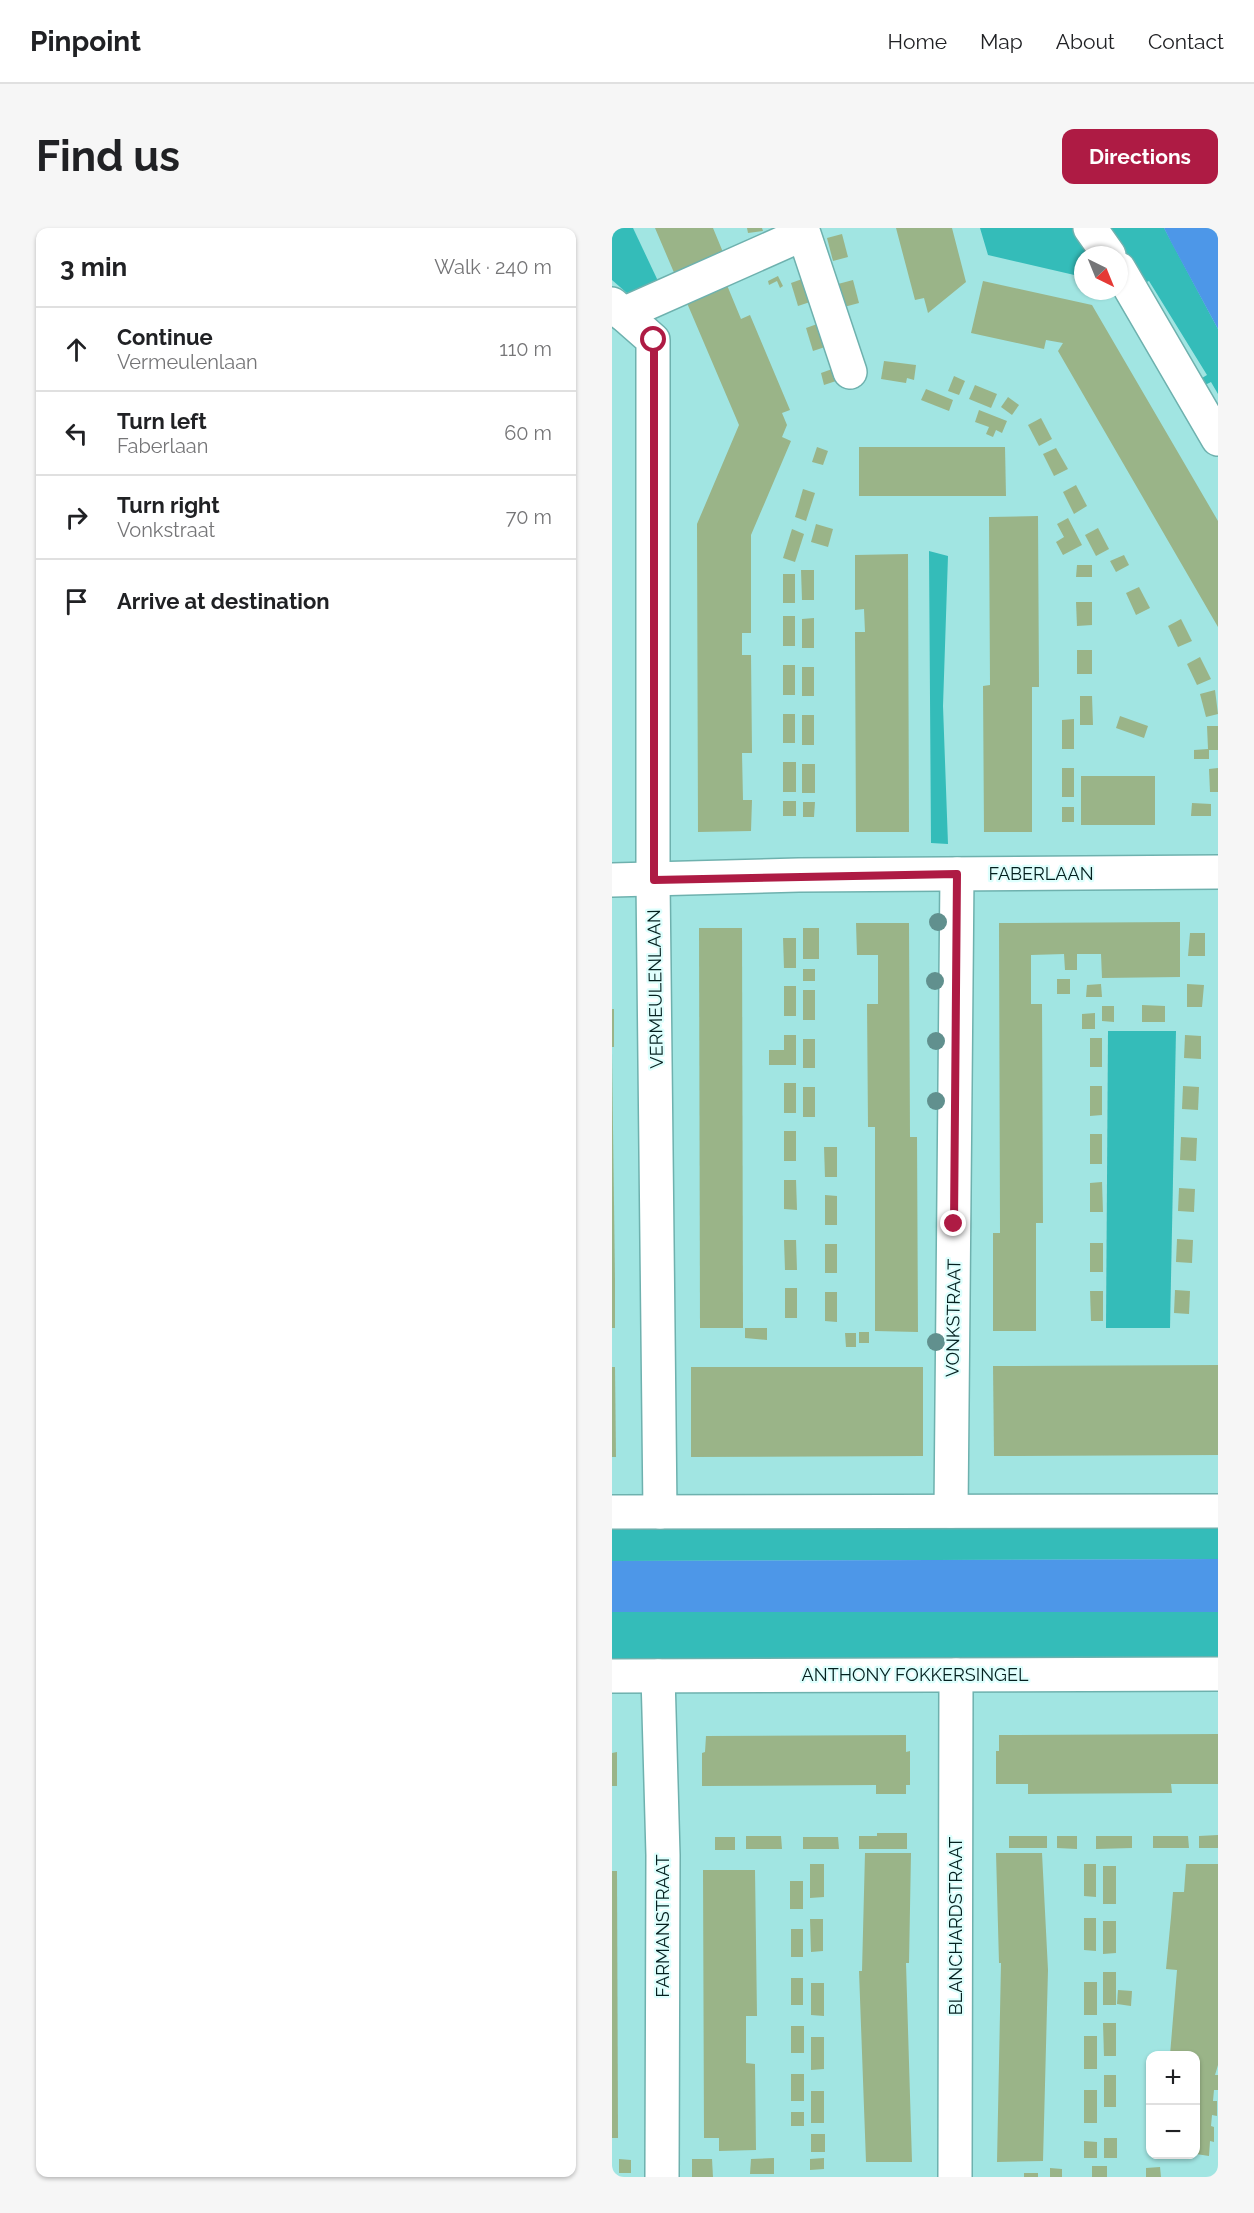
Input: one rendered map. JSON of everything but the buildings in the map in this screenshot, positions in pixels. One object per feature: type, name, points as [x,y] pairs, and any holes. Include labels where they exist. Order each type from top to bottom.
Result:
[{"type":"street","points":[[1090,228],[1103,246]]},
{"type":"street","points":[[618,309],[802,231],[850,372]]},
{"type":"street","points":[[1128,284],[1218,439]]},
{"type":"street","name":"VERMEULENLAAN","points":[[618,309],[654,340],[654,880],[660,1512]]},
{"type":"street","name":"FABERLAAN","points":[[612,880],[1218,872]]},
{"type":"street","name":"VONKSTRAAT","points":[[951,1511],[957,874]]},
{"type":"street","points":[[612,1512],[1218,1511]]},
{"type":"street","name":"ANTHONY FOKKERSINGEL","points":[[612,1676],[804,1673],[1218,1674]]},
{"type":"street","name":"BLANCHARDSTRAAT","points":[[955,2177],[956,1675]]},
{"type":"street","name":"FARMANSTRAAT","points":[[658,1676],[663,1855],[662,2177]]},
{"type":"shaded area","points":[[612,228],[633,228],[658,281],[628,294],[612,280]]},
{"type":"shaded area","points":[[980,228],[1076,228],[1089,246],[1074,246],[1074,275],[988,255]]},
{"type":"shaded area","points":[[1101,228],[1164,228],[1218,329],[1218,394],[1211,382],[1201,387],[1197,381],[1207,375],[1149,281],[1142,284],[1128,265],[1128,246],[1114,246]]},
{"type":"shaded area","points":[[1164,228],[1218,228],[1218,329],[1171,242]]},
{"type":"shaded area","points":[[929,551],[948,556],[943,706],[948,844],[931,843]]},
{"type":"shaded area","points":[[1108,1031],[1176,1031],[1170,1328],[1106,1328]]},
{"type":"shaded area","points":[[1218,1523],[1218,1559],[612,1561],[612,1524]]},
{"type":"shaded area","points":[[1218,1559],[1218,1612],[612,1612],[612,1561]]},
{"type":"shaded area","points":[[612,1612],[1218,1612],[1218,1659],[612,1663]]},
{"type":"route","points":[[654,340],[654,880],[799,875],[957,874],[954,1224]]}]
